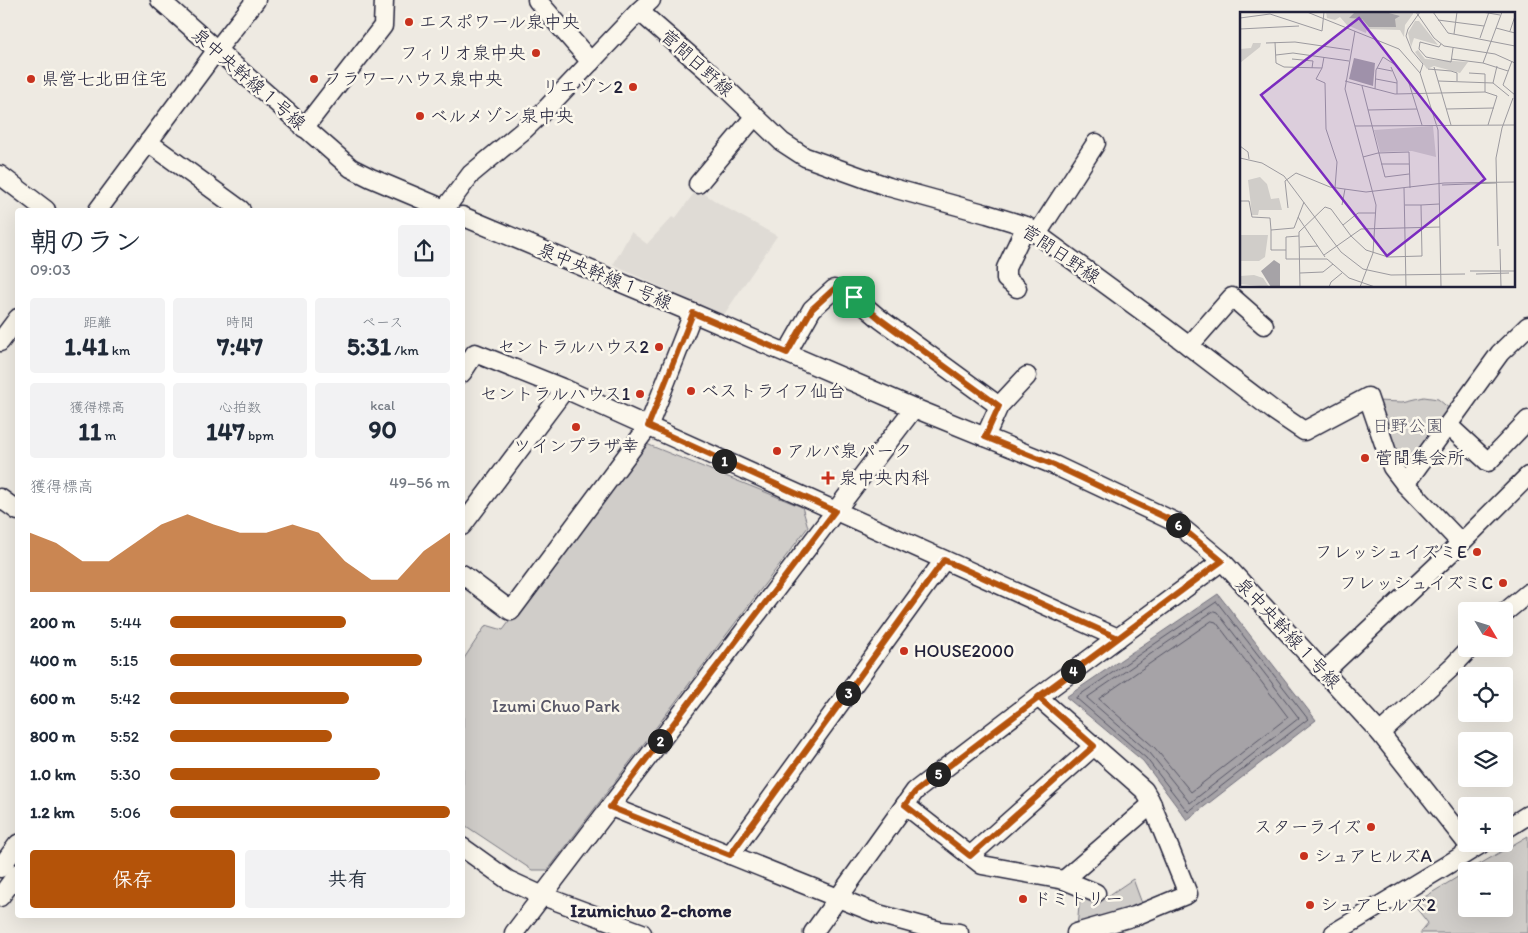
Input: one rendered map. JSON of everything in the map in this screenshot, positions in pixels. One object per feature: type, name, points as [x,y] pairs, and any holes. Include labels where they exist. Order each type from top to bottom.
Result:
[{"type":"street","name":"泉中央幹線１号線","points":[[160,0],[351,168],[440,208]]},
{"type":"street","points":[[99,208],[256,0]]},
{"type":"street","points":[[304,128],[383,26],[384,0]]},
{"type":"street","points":[[537,0],[591,62]]},
{"type":"street","points":[[446,208],[470,174],[541,114],[645,5]]},
{"type":"street","name":"菅間日野線","points":[[645,5],[710,73],[782,142],[805,157],[889,187],[987,214],[1032,230],[1273,410],[1304,431],[1368,397],[1392,468],[1404,484]]},
{"type":"street","points":[[698,184],[755,116]]},
{"type":"street","points":[[148,142],[238,208]]},
{"type":"street","points":[[1017,288],[1006,279],[1006,268],[1096,143]]},
{"type":"street","points":[[0,175],[43,208]]},
{"type":"street","name":"泉中央幹線１号線","points":[[465,217],[914,408],[1054,465],[1175,522],[1222,561],[1380,733],[1458,829]]},
{"type":"street","points":[[787,353],[812,309],[834,289],[854,297],[880,319],[999,406]]},
{"type":"street","points":[[1189,346],[1232,297],[1264,325]]},
{"type":"street","points":[[465,576],[511,611],[648,426],[693,313]]},
{"type":"street","points":[[6,337],[15,323]]},
{"type":"street","points":[[1461,543],[1404,484],[1500,353],[1528,326]]},
{"type":"street","points":[[465,368],[475,352],[565,389],[1118,638]]},
{"type":"street","points":[[985,437],[999,406],[1027,376]]},
{"type":"street","points":[[465,522],[565,389]]},
{"type":"street","points":[[514,933],[914,408]]},
{"type":"street","points":[[1448,425],[1488,462],[1528,420]]},
{"type":"street","points":[[1324,672],[1461,543],[1528,476]]},
{"type":"street","points":[[0,498],[15,510]]},
{"type":"street","points":[[730,855],[944,560]]},
{"type":"street","points":[[813,933],[915,792],[1038,697],[1222,561]]},
{"type":"street","points":[[1513,606],[1528,593]]},
{"type":"street","points":[[1380,733],[1461,658]]},
{"type":"street","points":[[1038,697],[1144,790],[1152,804],[1188,894],[1135,916],[1076,933]]},
{"type":"street","points":[[970,856],[1094,746]]},
{"type":"street","points":[[1064,880],[1152,804]]},
{"type":"street","points":[[905,805],[982,865],[1064,880],[1096,893]]},
{"type":"street","points":[[610,807],[878,914],[940,931],[959,933]]},
{"type":"street","points":[[1513,824],[1528,815]]},
{"type":"street","points":[[0,868],[15,848]]},
{"type":"street","points":[[465,849],[508,880],[542,896],[642,933]]},
{"type":"street","points":[[1334,933],[1447,866],[1463,852]]},
{"type":"street","points":[[0,897],[15,877]]},
{"type":"shaded area","points":[[697,189],[777,236],[723,316],[613,265],[631,232],[647,244],[672,217],[675,219]]},
{"type":"green space","name":"日野公園","points":[[1424,397],[1438,399],[1451,410],[1403,472],[1375,401],[1403,402]]},
{"type":"green space","name":"Izumi Chuo Park","points":[[644,443],[802,507],[808,527],[548,870],[532,870],[465,825],[465,657],[486,625],[503,630]]},
{"type":"green space","points":[[1528,836],[1528,933],[1420,933],[1428,923],[1413,904],[1458,877],[1458,917],[1513,917],[1513,862],[1483,862],[1501,852],[1513,852],[1513,845]]},
{"type":"green space","points":[[1133,879],[1144,909],[1077,928],[1080,895],[1105,898]]},
{"type":"water","points":[[1218,594],[1316,720],[1187,820],[1143,761],[1066,697]]},
{"type":"place","name":"エスポワール泉中央","points":[[409,22]]},
{"type":"place","name":"フィリオ泉中央","points":[[536,53]]},
{"type":"place","name":"県営七北田住宅","points":[[31,79]]},
{"type":"place","name":"フラワーハウス泉中央","points":[[314,79]]},
{"type":"place","name":"リエゾン2","points":[[633,87]]},
{"type":"place","name":"ベルメゾン泉中央","points":[[420,116]]},
{"type":"place","name":"セントラルハウス2","points":[[659,347]]},
{"type":"place","name":"ベストライフ仙台","points":[[691,391]]},
{"type":"place","name":"セントラルハウス1","points":[[640,394]]},
{"type":"place","name":"ツインプラザ幸","points":[[576,427]]},
{"type":"place","name":"アルバ泉パーク","points":[[777,451]]},
{"type":"place","name":"菅間集会所","points":[[1365,458]]},
{"type":"place","name":"泉中央内科","points":[[828,478]]},
{"type":"place","name":"フレッシュイズミE","points":[[1477,552]]},
{"type":"place","name":"フレッシュイズミC","points":[[1503,583]]},
{"type":"place","name":"HOUSE2000","points":[[904,651]]},
{"type":"place","name":"スターライズ","points":[[1371,827]]},
{"type":"place","name":"シュアヒルズA","points":[[1304,856]]},
{"type":"place","name":"ドミトリー","points":[[1023,899]]},
{"type":"place","name":"シュアヒルズ2","points":[[1310,905]]},
{"type":"district","name":"Izumichuo 2-chome","points":[[651,910]]},
{"type":"route","points":[[854,297],[834,289],[812,309],[787,353],[693,313],[648,426],[835,511],[610,807],[730,855],[944,560],[1118,638],[1038,697],[1094,746],[970,856],[905,805],[915,792],[1038,697],[1078,667],[1118,638],[1222,561],[1175,522],[1054,465],[985,437],[999,406],[880,319],[854,297]]}]
